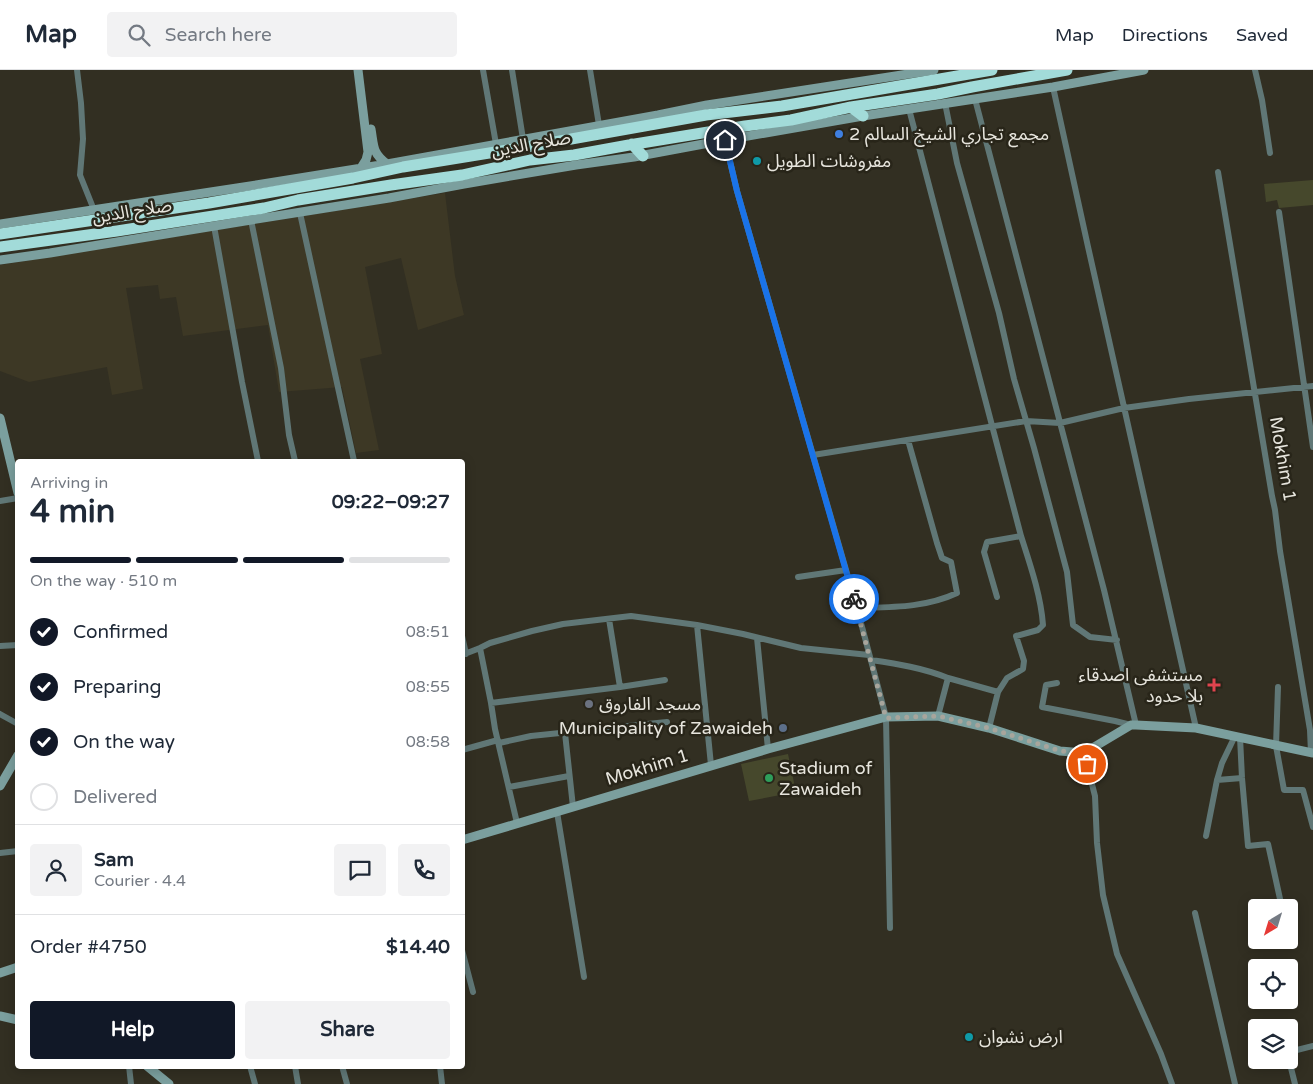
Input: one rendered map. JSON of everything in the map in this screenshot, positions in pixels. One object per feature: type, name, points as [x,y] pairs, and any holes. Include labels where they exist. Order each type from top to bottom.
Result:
[{"type":"highway","name":"صلاح الدين","points":[[0,234],[209,203],[353,178],[388,167],[532,146],[706,115],[782,106],[992,70]]},
{"type":"highway","name":"صلاح الدين","points":[[0,247],[264,208],[298,200],[462,175],[530,160],[574,155],[632,144],[791,120],[851,107],[938,94],[1058,71]]},
{"type":"highway","points":[[851,107],[863,116]]},
{"type":"highway","points":[[632,144],[643,156]]},
{"type":"highway","points":[[530,160],[532,146]]},
{"type":"highway","points":[[388,167],[386,179],[390,185]]},
{"type":"street","points":[[77,70],[83,138],[80,176],[94,210]]},
{"type":"street","points":[[358,70],[368,152],[366,160],[360,168]]},
{"type":"street","points":[[363,70],[375,151],[377,156],[388,167]]},
{"type":"street","points":[[483,70],[496,144]]},
{"type":"street","points":[[512,70],[523,139]]},
{"type":"street","points":[[590,70],[599,125]]},
{"type":"street","points":[[0,224],[360,168],[388,167],[496,144],[707,105],[934,70]]},
{"type":"street","points":[[0,260],[389,198],[576,165],[643,156],[863,116],[1053,87],[1144,70]]},
{"type":"street","points":[[1255,70],[1262,100],[1270,153]]},
{"type":"street","points":[[1053,87],[1196,728]]},
{"type":"street","points":[[975,99],[1117,640],[1134,725]]},
{"type":"street","points":[[945,104],[957,163],[999,313],[1014,379],[1067,572],[1073,626],[1090,636],[1117,640]]},
{"type":"street","points":[[909,109],[1042,612],[1043,625],[1038,630],[1016,636],[1024,661],[1023,668],[1007,678],[998,692],[989,728]]},
{"type":"street","points":[[725,140],[737,191],[857,608],[886,718],[890,928]]},
{"type":"street","name":"Mokhim 1","points":[[1134,725],[1196,728],[1312,753],[1275,510],[1218,172]]},
{"type":"street","points":[[300,212],[354,459]]},
{"type":"street","points":[[1279,212],[1313,447]]},
{"type":"street","points":[[250,220],[281,368],[289,435],[295,459]]},
{"type":"street","points":[[214,226],[258,459]]},
{"type":"street","points":[[813,455],[1026,422],[1060,423],[1124,408],[1189,399],[1313,386]]},
{"type":"street","points":[[0,418],[15,480]]},
{"type":"street","points":[[857,608],[902,607],[944,599],[957,593],[951,562],[942,558],[937,543],[908,440]]},
{"type":"street","points":[[0,501],[15,498]]},
{"type":"street","points":[[997,596],[984,552],[988,542],[1021,536]]},
{"type":"street","points":[[798,577],[846,570]]},
{"type":"street","points":[[465,654],[490,642],[563,624],[632,616],[697,625],[801,648],[909,666],[998,692]]},
{"type":"street","points":[[610,619],[620,687]]},
{"type":"street","points":[[697,625],[711,765]]},
{"type":"street","points":[[757,638],[768,749]]},
{"type":"street","points":[[0,646],[15,645]]},
{"type":"street","points":[[480,648],[516,823]]},
{"type":"street","points":[[938,716],[948,678]]},
{"type":"street","points":[[491,703],[665,680]]},
{"type":"street","points":[[1058,683],[1046,685],[1042,707],[1134,725]]},
{"type":"street","points":[[1278,687],[1276,746],[1284,790],[1304,790],[1313,827]]},
{"type":"street","points":[[0,714],[15,722]]},
{"type":"street","name":"Mokhim 1","points":[[465,839],[711,765],[886,718],[938,716],[989,728],[1060,751],[1084,753]]},
{"type":"street","points":[[465,749],[531,736],[667,722]]},
{"type":"street","points":[[1134,725],[1084,753],[1095,796],[1097,843],[1103,895],[1117,954],[1161,1054],[1172,1084]]},
{"type":"street","points":[[565,733],[573,807]]},
{"type":"street","points":[[1237,737],[1248,846],[1268,844],[1280,899]]},
{"type":"street","points":[[1206,836],[1222,763],[1237,737]]},
{"type":"street","points":[[0,786],[15,759]]},
{"type":"street","points":[[509,787],[569,776]]},
{"type":"street","points":[[1217,780],[1242,778]]},
{"type":"street","points":[[557,812],[584,977]]},
{"type":"street","points":[[0,853],[15,851]]},
{"type":"street","points":[[1195,913],[1235,1084]]},
{"type":"street","points":[[465,961],[473,992]]},
{"type":"street","points":[[0,973],[15,968]]},
{"type":"street","points":[[0,1016],[15,1019]]},
{"type":"street","points":[[1298,1050],[1313,1046]]},
{"type":"street","points":[[129,1069],[131,1084]]},
{"type":"street","points":[[151,1069],[169,1084]]},
{"type":"street","points":[[251,1069],[255,1084]]},
{"type":"street","points":[[296,1069],[298,1084]]},
{"type":"street","points":[[343,1069],[347,1084]]},
{"type":"street","points":[[440,1069],[442,1084]]},
{"type":"street","points":[[1291,1069],[1295,1084]]},
{"type":"shaded area","points":[[445,193],[455,276],[464,315],[418,330],[401,258],[365,267],[382,354],[360,359],[379,450],[356,453],[342,387],[279,392],[268,325],[183,336],[176,297],[160,299],[158,285],[126,288],[143,389],[112,395],[107,367],[29,382],[0,371],[0,265]]},
{"type":"green space","points":[[1313,180],[1313,205],[1279,208],[1277,200],[1266,202],[1264,184]]},
{"type":"green space","name":"Stadium of Zawaideh","points":[[788,754],[796,792],[749,801],[741,764]]},
{"type":"way so far","points":[[854,599],[886,718],[938,716],[989,728],[1060,751],[1084,753],[1087,764]]},
{"type":"place","name":"مجمع تجاري الشيخ السالم 2","points":[[839,134]]},
{"type":"place","name":"مفروشات الطويل","points":[[757,161]]},
{"type":"place","name":"مستشفى اصدقاء بلا حدود","points":[[1214,685]]},
{"type":"place","name":"مسجد الفاروق","points":[[589,704]]},
{"type":"place","name":"Municipality of Zawaideh","points":[[783,728]]},
{"type":"place","name":"Stadium of Zawaideh","points":[[769,778]]},
{"type":"place","name":"ارض نشوان","points":[[969,1037]]},
{"type":"route","points":[[725,140],[737,191],[854,599]]}]
